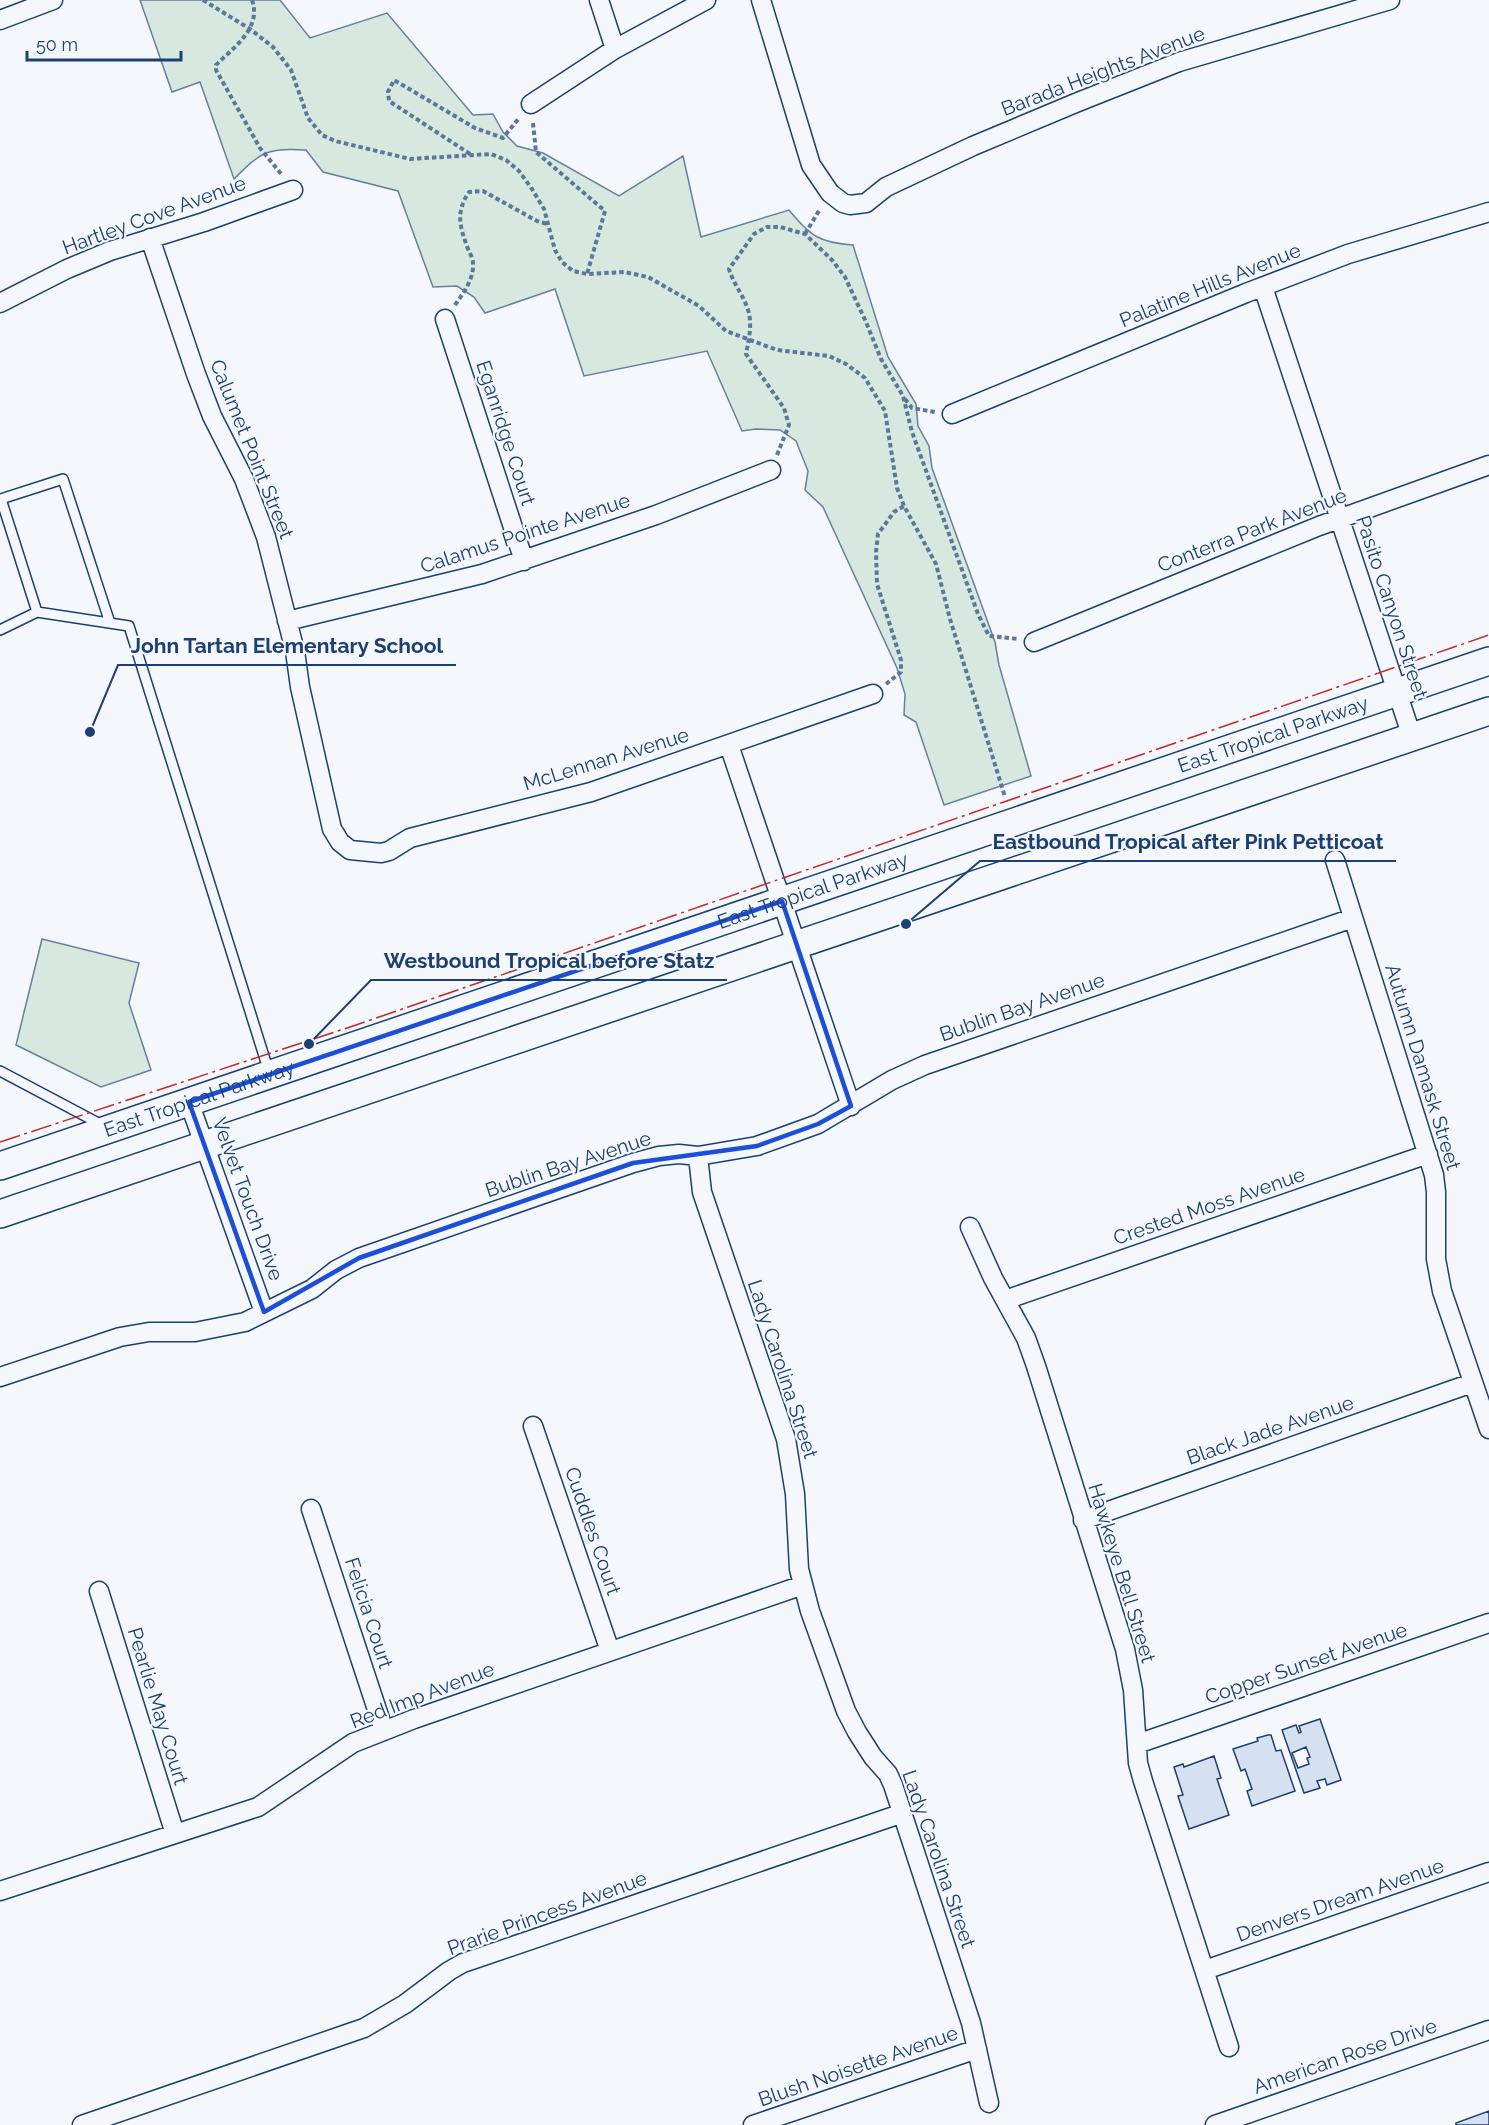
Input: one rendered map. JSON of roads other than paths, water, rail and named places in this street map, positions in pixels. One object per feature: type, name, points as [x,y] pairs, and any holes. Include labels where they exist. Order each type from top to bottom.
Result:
[{"type":"main road","name":"East Tropical Parkway","points":[[0,1214],[204,1145],[1397,693],[1489,661]]},
{"type":"main road","name":"East Tropical Parkway","points":[[0,1166],[269,1074],[1412,737],[1489,711]]},
{"type":"street","points":[[0,20],[53,0]]},
{"type":"street","points":[[599,0],[615,49]]},
{"type":"street","points":[[531,104],[615,49],[706,0]]},
{"type":"street","name":"Barada Heights Avenue","points":[[761,0],[812,165],[836,198],[850,205],[866,203],[886,187],[973,146],[1179,62],[1390,0]]},
{"type":"street","name":"Hartley Cove Avenue","points":[[0,303],[110,251],[204,222],[293,190]]},
{"type":"street","name":"Palatine Hills Avenue","points":[[952,414],[1348,254],[1489,212]]},
{"type":"street","name":"Calumet Point Street","points":[[150,238],[212,416],[244,479],[266,537],[287,621],[332,829],[340,842],[350,850]]},
{"type":"street","name":"Pasito Canyon Street","points":[[1263,287],[1412,737]]},
{"type":"street","name":"Eganridge Court","points":[[445,320],[524,561]]},
{"type":"street","name":"Conterra Park Avenue","points":[[1034,642],[1339,519],[1489,465]]},
{"type":"street","name":"Calamus Pointe Avenue","points":[[287,621],[430,588],[524,561],[683,505],[771,470]]},
{"type":"street","name":"McLennan Avenue","points":[[350,850],[381,853],[389,851],[410,838],[591,792],[873,694]]},
{"type":"street","points":[[729,745],[851,1106]]},
{"type":"street","name":"Autumn Damask Street","points":[[1335,860],[1434,1175],[1437,1192],[1436,1259],[1442,1291],[1489,1429]]},
{"type":"street","name":"Bublin Bay Avenue","points":[[0,1377],[120,1337],[149,1332],[195,1332],[245,1322],[312,1289],[336,1270],[359,1258],[633,1163],[659,1156],[679,1154],[698,1156],[758,1146],[818,1124],[892,1080],[926,1065],[1353,918]]},
{"type":"street","name":"Velvet Touch Drive","points":[[189,1102],[264,1312]]},
{"type":"street","name":"Crested Moss Avenue","points":[[1005,1300],[1428,1154]]},
{"type":"street","name":"Lady Carolina Street","points":[[698,1156],[702,1192],[786,1439],[795,1494],[799,1569],[810,1611],[846,1711],[873,1757],[888,1774],[903,1812],[943,1934],[977,2049],[989,2103]]},
{"type":"street","name":"Hawkeye Bell Street","points":[[970,1227],[1026,1338],[1125,1648],[1133,1690],[1138,1763],[1229,2047]]},
{"type":"street","name":"Black Jade Avenue","points":[[1083,1520],[1472,1383]]},
{"type":"street","name":"Cuddles Court","points":[[533,1426],[610,1651]]},
{"type":"street","name":"Felicia Court","points":[[311,1509],[384,1731]]},
{"type":"street","name":"Red Imp Avenue","points":[[0,1891],[258,1807],[353,1743],[803,1585]]},
{"type":"street","name":"Pearlie May Court","points":[[99,1591],[175,1834]]},
{"type":"street","name":"Copper Sunset Avenue","points":[[1137,1744],[1489,1623]]},
{"type":"street","name":"Prarie Princess Avenue","points":[[82,2125],[364,2028],[405,2004],[449,1971],[463,1964],[903,1812]]},
{"type":"street","name":"Denvers Dream Avenue","points":[[1205,1970],[1489,1872]]},
{"type":"street","name":"American Rose Drive","points":[[1215,2125],[1489,2030]]},
{"type":"street","name":"Blush Noisette Avenue","points":[[753,2125],[977,2049]]},
{"type":"lane","points":[[37,612],[1,499],[63,479],[110,623]]},
{"type":"lane","points":[[0,630],[37,612],[129,626],[269,1074]]},
{"type":"lane","points":[[0,1071],[110,1129]]},
{"type":"place","name":"John Tartan Elementary School","points":[[90,732]]},
{"type":"place","name":"Eastbound Tropical after Pink Petticoat","points":[[906,924]]},
{"type":"place","name":"Westbound Tropical before Statz","points":[[309,1044]]}]
